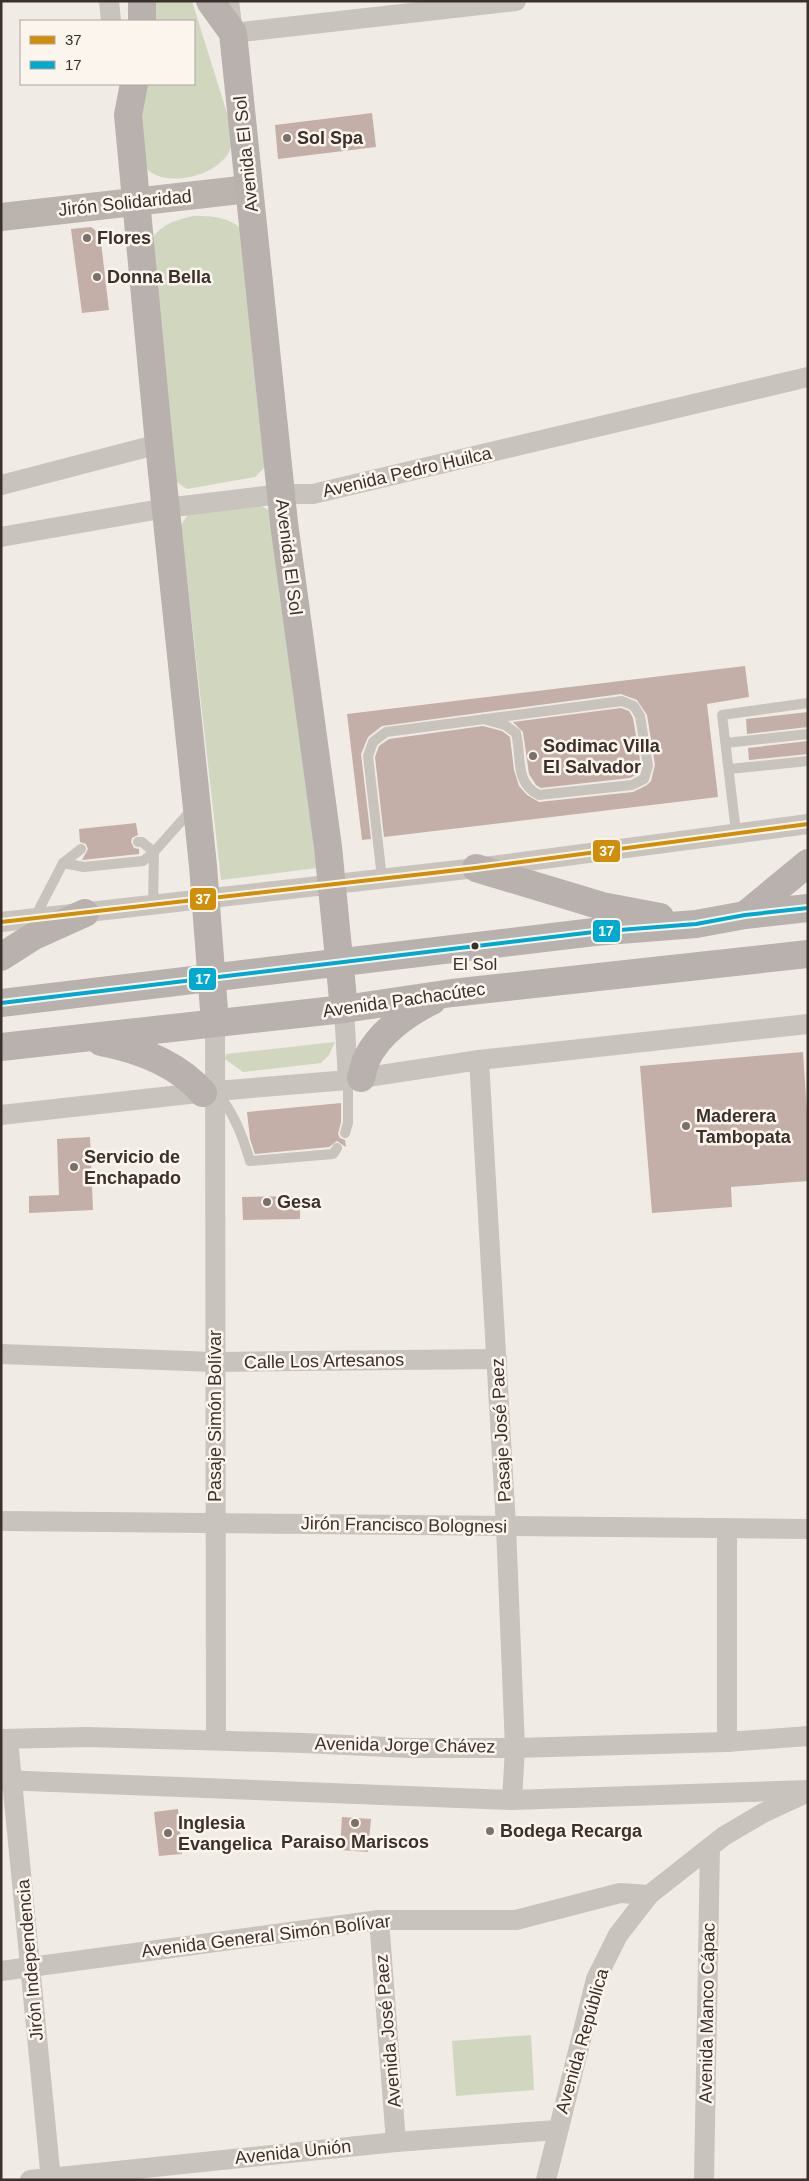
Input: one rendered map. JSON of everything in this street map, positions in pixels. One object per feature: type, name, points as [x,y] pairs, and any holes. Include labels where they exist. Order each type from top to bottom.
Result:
[{"type":"main road","points":[[142,1],[142,20]]},
{"type":"main road","name":"Avenida El Sol","points":[[210,1],[233,33],[281,494],[332,884],[344,1009]]},
{"type":"main road","points":[[134,85],[128,115],[159,444],[197,804],[215,1023]]},
{"type":"main road","points":[[745,915],[808,863]]},
{"type":"main road","points":[[476,868],[602,906],[696,924]]},
{"type":"main road","points":[[1,1003],[594,932],[696,924],[745,915],[808,908]]},
{"type":"main road","points":[[1,957],[34,936],[85,913]]},
{"type":"main road","name":"Avenida Pachacútec","points":[[1,1048],[344,1009],[452,993],[807,954]]},
{"type":"main road","points":[[354,1079],[382,1036],[415,1010],[452,993]]},
{"type":"main road","points":[[82,1039],[128,1048],[157,1059],[209,1092]]},
{"type":"street","points":[[109,1],[112,20]]},
{"type":"street","name":"Avenida El Sol","points":[[229,1],[233,33]]},
{"type":"street","points":[[233,33],[516,1]]},
{"type":"street","points":[[123,85],[128,115]]},
{"type":"street","name":"Jirón Solidaridad","points":[[1,217],[249,190]]},
{"type":"street","name":"Avenida Pedro Huilca","points":[[1,537],[166,508],[281,494],[313,494],[808,377]]},
{"type":"street","points":[[1,485],[159,444]]},
{"type":"street","points":[[1,922],[476,868],[736,832],[808,824]]},
{"type":"street","name":"Avenida El Sol","points":[[344,1009],[354,1079]]},
{"type":"street","points":[[209,1092],[215,1023]]},
{"type":"street","points":[[1,1115],[209,1092],[354,1079],[479,1060],[808,1024]]},
{"type":"street","name":"Pasaje José Paez","points":[[479,1060],[506,1526],[515,1748],[512,1800]]},
{"type":"street","name":"Pasaje Simón Bolívar","points":[[209,1092],[214,1362],[216,1740]]},
{"type":"street","name":"Calle Los Artesanos","points":[[1,1354],[214,1362],[497,1359]]},
{"type":"street","name":"Jirón Francisco Bolognesi","points":[[1,1521],[808,1528]]},
{"type":"street","points":[[727,1528],[727,1742]]},
{"type":"street","name":"Avenida Jorge Chávez","points":[[5,1740],[87,1737],[409,1748],[515,1748],[727,1742],[808,1736]]},
{"type":"street","name":"Jirón Independencia","points":[[5,1740],[7,1780],[30,1967],[51,2178]]},
{"type":"street","points":[[7,1780],[512,1800],[808,1791]]},
{"type":"street","name":"Avenida República","points":[[546,2180],[596,1979],[618,1935],[649,1895],[724,1836],[763,1813],[808,1791]]},
{"type":"street","name":"Avenida Manco Cápac","points":[[704,2180],[710,1847]]},
{"type":"street","name":"Avenida General Simón Bolívar","points":[[1,1971],[378,1920],[516,1920],[620,1893],[649,1895]]},
{"type":"street","name":"Avenida José Paez","points":[[378,1920],[396,2142]]},
{"type":"street","name":"Avenida Unión","points":[[30,2180],[396,2142],[557,2130]]},
{"type":"lane","points":[[382,878],[368,756],[373,742],[386,732],[482,719],[622,701],[634,706],[640,716],[648,766],[644,779],[632,785],[539,795],[530,791],[523,781],[516,733],[505,725],[482,719]]},
{"type":"lane","points":[[736,832],[722,715],[808,702]]},
{"type":"lane","points":[[726,743],[808,734]]},
{"type":"lane","points":[[729,769],[808,761]]},
{"type":"lane","points":[[63,863],[84,867],[143,862],[197,804]]},
{"type":"lane","points":[[138,842],[142,842],[154,852]]},
{"type":"lane","points":[[34,919],[63,863],[81,849]]},
{"type":"lane","points":[[153,904],[154,852]]},
{"type":"lane","points":[[345,1126],[354,1079]]},
{"type":"lane","points":[[209,1092],[231,1110],[246,1133],[250,1161],[333,1154],[337,1148]]},
{"type":"green space","points":[[150,1],[192,1],[231,126],[232,143],[229,152],[221,162],[196,176],[166,178],[153,174],[144,166],[139,153],[142,85],[195,85],[195,20],[149,20]]},
{"type":"green space","points":[[194,216],[221,218],[232,222],[244,230],[270,462],[255,477],[187,489],[175,481],[150,241],[159,230],[169,224]]},
{"type":"green space","points":[[257,503],[276,515],[317,868],[221,880],[181,525],[189,513]]},
{"type":"green space","points":[[335,1042],[329,1055],[321,1063],[243,1072],[225,1059],[226,1054]]},
{"type":"green space","points":[[531,2035],[534,2090],[456,2096],[452,2041]]},
{"type":"building","points":[[372,113],[376,147],[278,159],[275,125]]},
{"type":"building","points":[[91,227],[100,234],[109,310],[82,313],[71,229]]},
{"type":"building","name":"Sodimac Villa El Salvador","points":[[745,666],[749,697],[707,704],[718,797],[384,837],[375,757],[379,746],[389,739],[483,726],[502,731],[510,737],[514,770],[519,786],[527,795],[539,802],[633,792],[647,785],[651,781],[655,765],[647,715],[637,700],[621,694],[382,726],[368,737],[361,754],[371,839],[362,840],[347,714]]},
{"type":"building","points":[[621,708],[629,711],[633,718],[641,766],[638,774],[630,778],[541,788],[536,785],[529,774],[523,732],[513,722]]},
{"type":"building","points":[[808,712],[808,727],[747,734],[746,719]]},
{"type":"building","points":[[808,741],[808,754],[749,760],[748,748]]},
{"type":"building","points":[[136,823],[138,835],[132,838],[131,842],[134,848],[139,849],[139,854],[82,860],[88,849],[86,844],[80,842],[79,829]]},
{"type":"building","points":[[803,1052],[808,1128],[808,1181],[731,1187],[732,1207],[652,1213],[640,1066]]},
{"type":"building","points":[[341,1103],[341,1122],[338,1134],[340,1138],[345,1140],[346,1147],[337,1141],[329,1147],[255,1154],[250,1139],[247,1112]]},
{"type":"building","name":"Servicio de Enchapado","points":[[90,1137],[93,1210],[29,1213],[29,1196],[59,1195],[57,1139]]},
{"type":"building","points":[[300,1196],[300,1219],[243,1220],[242,1197]]},
{"type":"building","name":"Inglesia Evangelica","points":[[178,1809],[182,1854],[159,1856],[154,1812]]},
{"type":"building","points":[[342,1817],[371,1819],[368,1852],[340,1850]]},
{"type":"transit line","name":"37","points":[[1,922],[476,868],[808,824]]},
{"type":"transit line","name":"17","points":[[1,1003],[594,932],[696,924],[745,915],[808,908]]},
{"type":"place","name":"Sol Spa","points":[[287,138]]},
{"type":"place","name":"Flores","points":[[87,238]]},
{"type":"place","name":"Donna Bella","points":[[97,277]]},
{"type":"place","name":"Sodimac Villa El Salvador","points":[[533,756]]},
{"type":"place","name":"El Sol","points":[[475,946]]},
{"type":"place","name":"Maderera Tambopata","points":[[686,1126]]},
{"type":"place","name":"Servicio de Enchapado","points":[[74,1167]]},
{"type":"place","name":"Gesa","points":[[267,1202]]},
{"type":"place","name":"Paraiso Mariscos","points":[[355,1823]]},
{"type":"place","name":"Bodega Recarga","points":[[490,1831]]},
{"type":"place","name":"Inglesia Evangelica","points":[[168,1833]]}]
